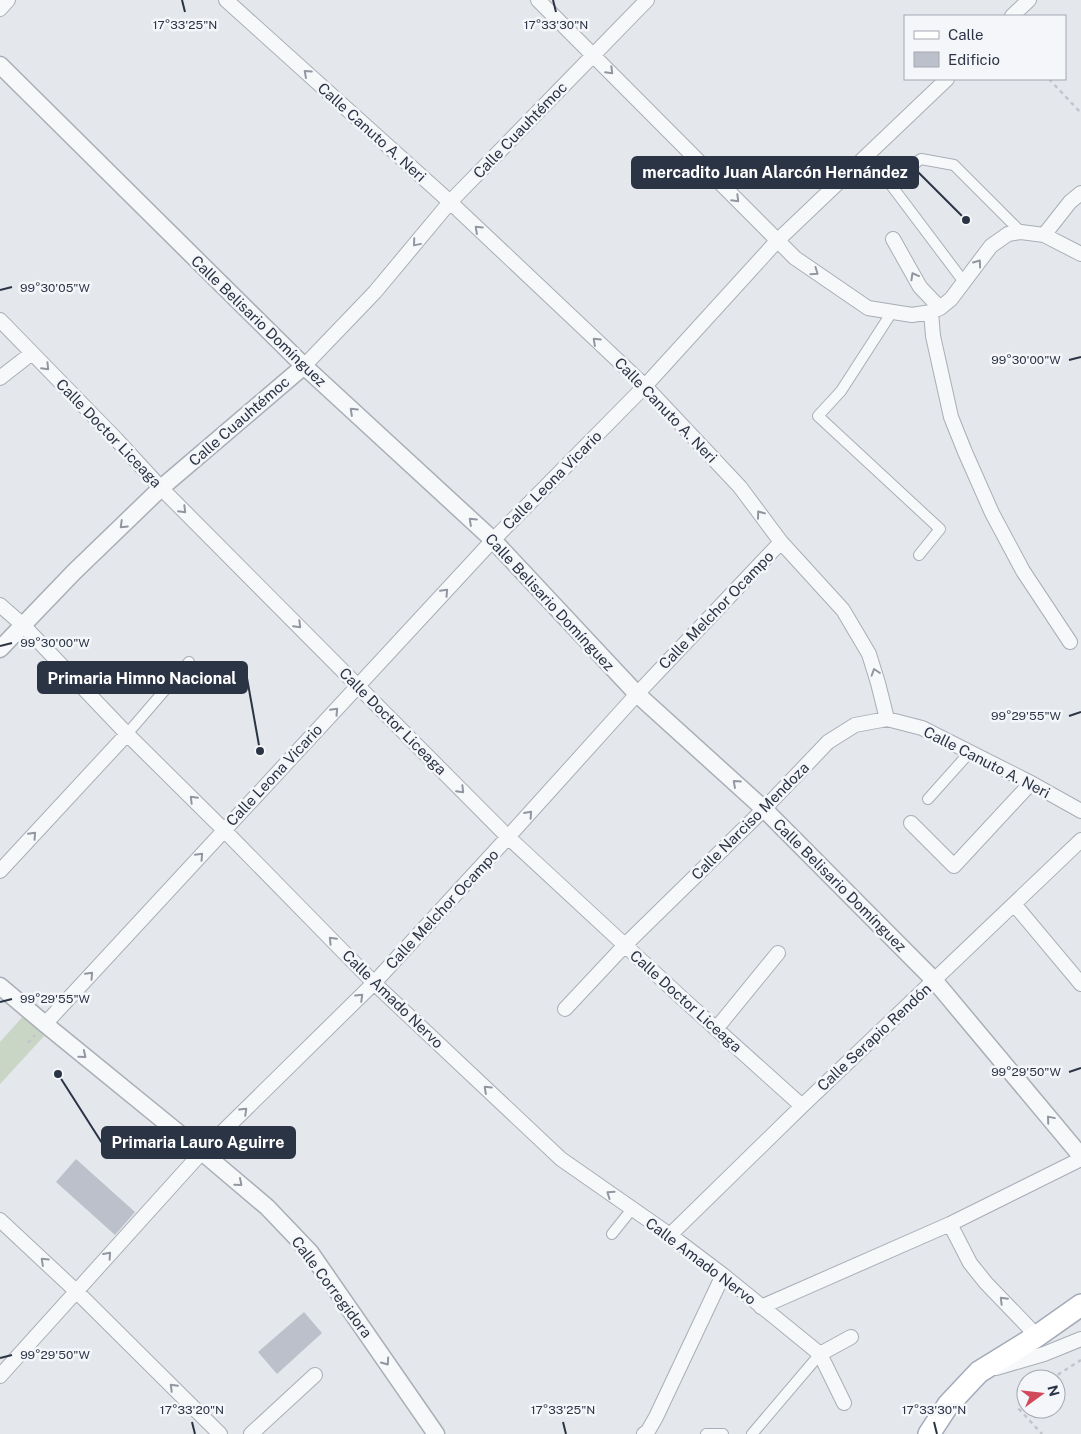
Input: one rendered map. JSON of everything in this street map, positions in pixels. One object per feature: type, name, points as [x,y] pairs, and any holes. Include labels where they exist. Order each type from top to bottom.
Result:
[{"type":"main road","points":[[929,1434],[948,1405],[979,1372],[1081,1305]]},
{"type":"street","points":[[0,9],[8,0]]},
{"type":"street","name":"Calle Canuto A. Neri","points":[[226,0],[450,202],[645,386],[740,487],[781,542],[843,610],[869,654],[887,719],[922,728],[1031,783],[1081,811]]},
{"type":"street","points":[[538,0],[795,258],[868,308],[912,314],[935,310],[951,300],[991,246],[1008,234],[1022,232],[1044,236],[1081,254]]},
{"type":"street","name":"Calle Cuauhtémoc","points":[[0,649],[74,572],[162,488],[304,366],[374,292],[450,202],[647,0]]},
{"type":"street","points":[[1013,15],[1029,0]]},
{"type":"street","name":"Calle Belisario Domínguez","points":[[0,65],[304,366],[493,540],[637,694],[764,808],[934,980],[1081,1157]]},
{"type":"street","name":"Calle Leona Vicario","points":[[45,1024],[493,540],[645,386],[777,241],[946,80]]},
{"type":"street","points":[[891,185],[900,174],[921,159],[954,165],[1022,232]]},
{"type":"street","points":[[857,164],[891,185],[964,282]]},
{"type":"street","points":[[1044,236],[1070,202],[1081,193]]},
{"type":"street","points":[[893,239],[935,310],[934,336],[951,418],[965,452],[996,522],[1023,571],[1070,642]]},
{"type":"street","points":[[892,312],[841,391],[818,416],[940,529],[918,555]]},
{"type":"street","name":"Calle Doctor Liceaga","points":[[0,320],[162,488],[508,837],[802,1106]]},
{"type":"street","points":[[0,378],[32,352]]},
{"type":"street","name":"Calle Melchor Ocampo","points":[[0,1376],[202,1152],[374,983],[637,694],[781,542]]},
{"type":"street","name":"Calle Amado Nervo","points":[[0,605],[24,626],[126,734],[224,830],[374,983],[561,1159],[670,1235],[723,1275],[820,1354]]},
{"type":"street","points":[[0,871],[126,734],[189,662]]},
{"type":"street","name":"Calle Narciso Mendoza","points":[[565,1008],[625,945],[828,742],[855,725],[887,719]]},
{"type":"street","points":[[928,798],[970,752]]},
{"type":"street","points":[[912,823],[954,866],[1031,783]]},
{"type":"street","name":"Calle Serapio Rendón","points":[[670,1235],[802,1106],[1081,840]]},
{"type":"street","points":[[1014,904],[1081,984]]},
{"type":"street","points":[[716,1029],[778,953]]},
{"type":"street","name":"Calle Corregidora","points":[[0,986],[267,1207],[310,1252],[436,1434]]},
{"type":"street","points":[[761,1307],[950,1224],[1081,1157]]},
{"type":"street","points":[[612,1234],[632,1209]]},
{"type":"street","points":[[0,1220],[76,1291],[220,1434]]},
{"type":"street","points":[[950,1224],[970,1264],[1036,1336]]},
{"type":"street","points":[[644,1434],[648,1431],[656,1417],[723,1275]]},
{"type":"street","points":[[752,1434],[820,1354],[851,1337]]},
{"type":"street","points":[[979,1372],[1036,1357],[1081,1339]]},
{"type":"street","points":[[820,1354],[844,1403]]},
{"type":"street","points":[[251,1434],[315,1376]]},
{"type":"street","points":[[706,1434],[723,1434]]},
{"type":"path","points":[[1051,80],[1081,113]]},
{"type":"path","points":[[1066,1370],[1081,1360]]},
{"type":"path","points":[[1028,1419],[1042,1434]]},
{"type":"green space","points":[[25,1014],[46,1034],[0,1084],[0,1042]]},
{"type":"building","points":[[76,1159],[135,1212],[115,1235],[56,1182]]},
{"type":"building","points":[[304,1312],[322,1333],[277,1374],[258,1352]]},
{"type":"place","name":"mercadito Juan Alarcón Hernández","points":[[966,220]]},
{"type":"place","name":"Primaria Himno Nacional","points":[[260,751]]},
{"type":"place","name":"Primaria Lauro Aguirre","points":[[58,1074]]}]
